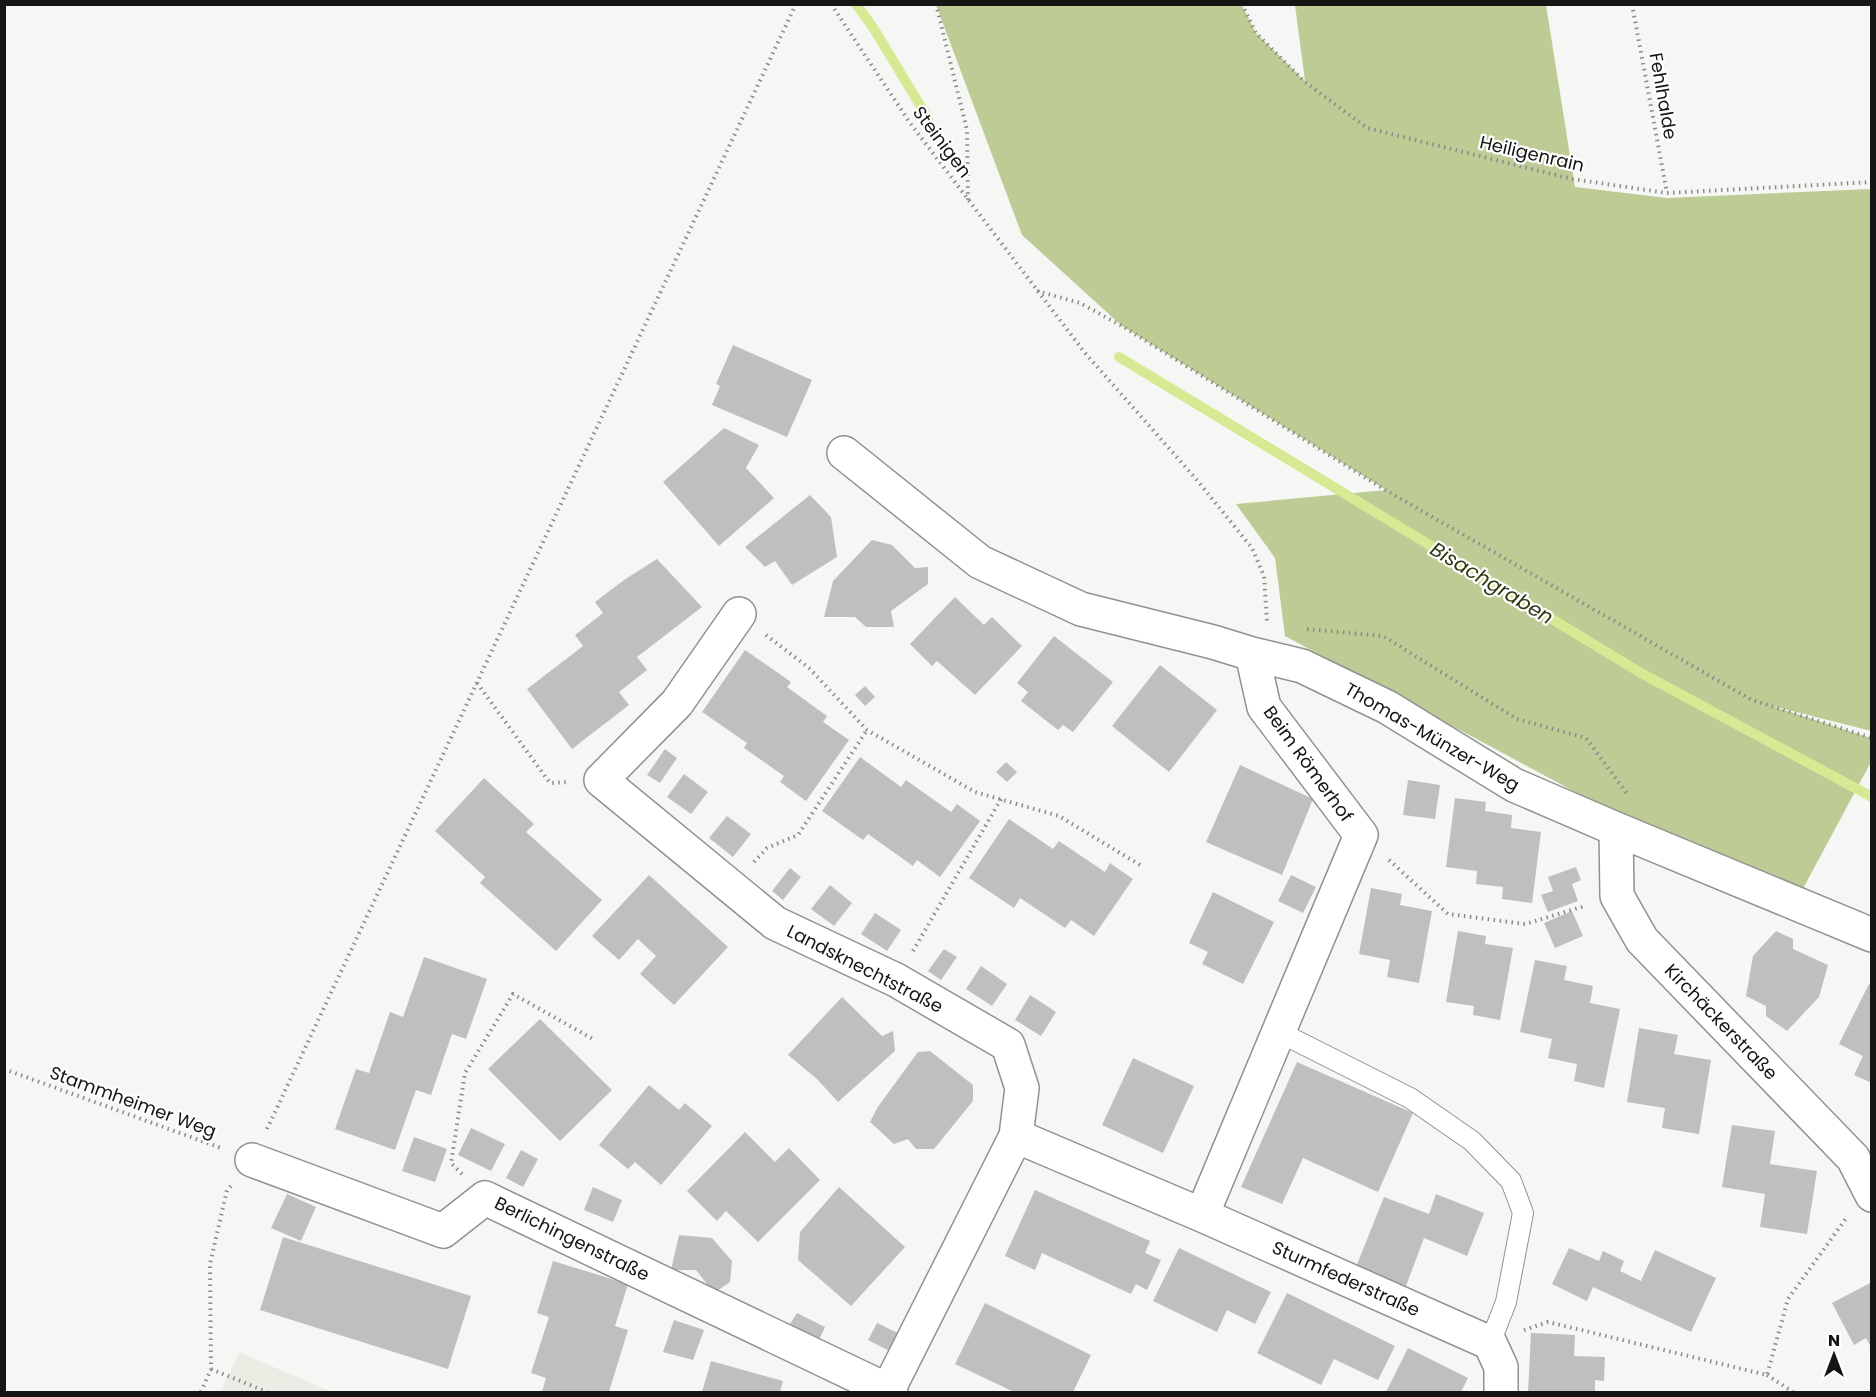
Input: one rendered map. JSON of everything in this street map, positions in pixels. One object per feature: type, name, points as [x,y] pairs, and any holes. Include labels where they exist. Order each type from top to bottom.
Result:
[{"type":"street","name":"Thomas-Münzer-Weg","points":[[844,453],[980,562],[1081,609],[1302,666],[1387,708],[1514,785],[1616,830],[1872,935]]},
{"type":"street","points":[[601,780],[677,703],[739,614]]},
{"type":"street","name":"Beim Römerhof","points":[[1202,1215],[1361,835],[1264,707],[1252,654]]},
{"type":"street","name":"Landsknechtstraße","points":[[601,780],[776,923],[896,980],[1008,1045],[1022,1088],[1016,1136],[888,1392]]},
{"type":"street","name":"Kirchäckerstraße","points":[[1616,830],[1617,896],[1642,940],[1866,1176]]},
{"type":"street","name":"Sturmfederstraße","points":[[1016,1136],[1202,1215],[1490,1343]]},
{"type":"street","name":"Berlichingenstraße","points":[[252,1160],[442,1231],[485,1198],[888,1392]]},
{"type":"street","points":[[1490,1343],[1501,1367],[1500,1392]]},
{"type":"lane","points":[[1279,1032],[1410,1098],[1472,1141],[1511,1181],[1523,1213],[1506,1302],[1490,1343]]},
{"type":"path","points":[[201,1392],[211,1369],[210,1264],[227,1190],[252,1160],[796,4]]},
{"type":"path","name":"Steinigen","points":[[831,4],[910,123],[1037,291]]},
{"type":"path","points":[[936,4],[967,130],[968,201]]},
{"type":"path","name":"Heiligenrain","points":[[1242,4],[1256,33],[1297,74],[1367,128],[1572,179],[1667,193],[1872,182]]},
{"type":"path","name":"Fehlhalde","points":[[1632,4],[1667,193]]},
{"type":"path","points":[[1037,291],[1085,353],[1196,479],[1252,548],[1264,576],[1267,626],[1252,654]]},
{"type":"path","points":[[1037,291],[1080,303],[1122,326],[1387,491],[1752,700],[1872,738]]},
{"type":"path","points":[[739,614],[808,668],[867,730],[975,792],[1059,816],[1140,865]]},
{"type":"path","points":[[1302,629],[1383,636],[1517,719],[1586,738],[1653,830],[1648,842]]},
{"type":"path","points":[[477,683],[550,783],[601,780]]},
{"type":"path","points":[[732,888],[767,848],[798,835],[867,730]]},
{"type":"path","points":[[896,980],[1001,799]]},
{"type":"path","points":[[1361,835],[1448,914],[1525,924],[1617,896]]},
{"type":"path","points":[[485,1198],[451,1163],[465,1073],[513,994],[593,1039]]},
{"type":"path","name":"Stammheimer Weg","points":[[4,1069],[252,1160]]},
{"type":"path","points":[[1767,1375],[1788,1299],[1866,1176]]},
{"type":"path","points":[[1490,1343],[1548,1322],[1767,1375],[1793,1392]]},
{"type":"path","points":[[211,1369],[267,1392]]},
{"type":"shaded area","points":[[239,1352],[332,1392],[221,1392]]},
{"type":"green space","points":[[936,5],[1242,5],[1256,33],[1305,81],[1295,5],[1546,5],[1575,187],[1667,198],[1871,189],[1871,731],[1769,705],[1871,738],[1871,762],[1799,896],[1605,808],[1285,636],[1275,558],[1236,504],[1386,490],[1122,326],[1022,235]]},
{"type":"building","points":[[733,345],[812,380],[787,437],[712,405],[720,386],[716,384]]},
{"type":"building","points":[[724,428],[759,445],[746,468],[774,498],[719,546],[663,482]]},
{"type":"building","points":[[810,495],[831,517],[837,557],[792,585],[775,561],[765,567],[745,547]]},
{"type":"building","points":[[872,540],[892,545],[915,568],[928,567],[928,584],[891,611],[894,627],[866,627],[855,617],[824,617],[833,581]]},
{"type":"building","points":[[657,559],[702,607],[637,657],[647,670],[619,692],[629,705],[572,749],[527,689],[583,646],[575,635],[603,613],[595,602]]},
{"type":"building","points":[[955,597],[984,625],[992,617],[1022,646],[975,695],[937,661],[932,666],[910,644]]},
{"type":"building","points":[[1054,636],[1113,682],[1073,732],[1063,725],[1058,730],[1021,701],[1028,692],[1017,683]]},
{"type":"building","points":[[745,650],[791,682],[787,687],[827,716],[823,722],[849,740],[806,801],[780,782],[784,776],[744,748],[747,743],[702,712]]},
{"type":"building","points":[[1160,665],[1217,710],[1169,772],[1112,726]]},
{"type":"building","points":[[865,686],[875,697],[865,706],[855,695]]},
{"type":"building","points":[[665,749],[677,758],[660,783],[647,775]]},
{"type":"building","points":[[860,757],[901,787],[906,780],[951,812],[957,804],[980,821],[940,877],[917,860],[913,866],[868,834],[863,840],[822,811]]},
{"type":"building","points":[[1006,762],[1017,772],[1007,782],[996,772]]},
{"type":"building","points":[[1240,765],[1313,799],[1282,875],[1206,842]]},
{"type":"building","points":[[684,774],[708,792],[691,814],[667,797]]},
{"type":"building","points":[[484,778],[534,824],[526,832],[602,900],[556,951],[480,883],[485,877],[435,831]]},
{"type":"building","points":[[1408,780],[1440,785],[1435,819],[1403,815]]},
{"type":"building","points":[[1455,798],[1486,802],[1485,811],[1512,815],[1511,828],[1541,832],[1532,903],[1502,899],[1503,887],[1476,884],[1477,871],[1446,867]]},
{"type":"building","points":[[727,816],[751,834],[733,857],[709,838]]},
{"type":"building","points":[[1009,819],[1053,849],[1059,841],[1105,872],[1110,863],[1133,879],[1094,936],[1071,920],[1065,928],[1020,898],[1014,908],[969,878]]},
{"type":"building","points":[[1576,867],[1581,880],[1572,884],[1578,901],[1548,912],[1541,895],[1553,891],[1548,877]]},
{"type":"building","points":[[790,868],[801,877],[783,900],[772,891]]},
{"type":"building","points":[[649,875],[728,947],[674,1005],[640,974],[656,956],[638,939],[619,960],[592,936]]},
{"type":"building","points":[[1291,875],[1316,887],[1303,913],[1278,901]]},
{"type":"building","points":[[830,885],[852,903],[834,926],[811,909]]},
{"type":"building","points":[[1371,888],[1402,894],[1400,905],[1432,911],[1419,983],[1387,977],[1390,960],[1359,954]]},
{"type":"building","points":[[1213,892],[1274,922],[1243,984],[1202,964],[1208,952],[1189,943]]},
{"type":"building","points":[[1572,911],[1583,936],[1555,948],[1544,923]]},
{"type":"building","points":[[875,913],[901,930],[887,951],[861,934]]},
{"type":"building","points":[[1458,931],[1486,936],[1485,944],[1513,948],[1500,1020],[1473,1015],[1474,1006],[1446,1002]]},
{"type":"building","points":[[1776,931],[1793,939],[1793,949],[1828,965],[1819,997],[1787,1031],[1766,1016],[1766,1006],[1746,996],[1753,956]]},
{"type":"building","points":[[944,949],[957,957],[941,980],[928,971]]},
{"type":"building","points":[[424,957],[487,979],[466,1039],[452,1034],[431,1095],[416,1090],[395,1150],[335,1129],[356,1069],[369,1073],[390,1012],[403,1017]]},
{"type":"building","points":[[1535,960],[1567,966],[1564,980],[1593,986],[1590,1003],[1620,1009],[1604,1088],[1574,1081],[1577,1064],[1548,1058],[1552,1039],[1520,1032]]},
{"type":"building","points":[[981,966],[1007,984],[992,1006],[966,989]]},
{"type":"building","points":[[1869,984],[1872,985],[1872,1083],[1854,1075],[1863,1056],[1839,1044]]},
{"type":"building","points":[[1030,995],[1056,1012],[1041,1036],[1015,1020]]},
{"type":"building","points":[[842,997],[882,1036],[893,1031],[895,1051],[838,1102],[817,1079],[788,1055]]},
{"type":"building","points":[[540,1019],[612,1090],[560,1141],[488,1069]]},
{"type":"building","points":[[1639,1028],[1678,1035],[1674,1054],[1711,1060],[1699,1134],[1662,1128],[1665,1108],[1627,1102]]},
{"type":"building","points":[[930,1051],[973,1085],[973,1101],[934,1149],[916,1149],[908,1139],[894,1144],[870,1122],[877,1108],[918,1052]]},
{"type":"building","points":[[1133,1058],[1194,1086],[1163,1153],[1102,1125]]},
{"type":"building","points":[[1297,1062],[1413,1113],[1378,1192],[1303,1158],[1282,1204],[1241,1187]]},
{"type":"building","points":[[649,1085],[679,1110],[685,1103],[712,1126],[661,1185],[635,1162],[628,1169],[599,1145]]},
{"type":"building","points":[[1732,1125],[1775,1131],[1770,1164],[1817,1171],[1807,1234],[1760,1227],[1765,1194],[1722,1187]]},
{"type":"building","points":[[471,1128],[505,1144],[491,1171],[458,1155]]},
{"type":"building","points":[[745,1132],[775,1162],[789,1148],[820,1180],[758,1242],[726,1211],[717,1221],[687,1191]]},
{"type":"building","points":[[414,1137],[447,1149],[435,1182],[402,1171]]},
{"type":"building","points":[[521,1150],[538,1159],[523,1187],[506,1178]]},
{"type":"building","points":[[593,1187],[622,1200],[613,1222],[584,1210]]},
{"type":"building","points":[[839,1187],[905,1247],[851,1306],[798,1260],[800,1232]]},
{"type":"building","points":[[1035,1190],[1150,1241],[1145,1253],[1161,1260],[1147,1290],[1136,1284],[1131,1294],[1042,1253],[1035,1270],[1005,1256]]},
{"type":"building","points":[[287,1194],[316,1207],[301,1241],[271,1228]]},
{"type":"building","points":[[1436,1194],[1484,1213],[1467,1256],[1424,1238],[1406,1286],[1356,1267],[1384,1197],[1429,1214]]},
{"type":"building","points":[[679,1235],[712,1238],[732,1261],[730,1282],[714,1293],[696,1270],[671,1270]]},
{"type":"building","points":[[283,1237],[471,1296],[448,1369],[260,1310]]},
{"type":"building","points":[[1179,1248],[1271,1292],[1255,1324],[1227,1310],[1217,1332],[1153,1301]]},
{"type":"building","points":[[1569,1248],[1599,1261],[1603,1251],[1624,1261],[1620,1271],[1641,1281],[1655,1250],[1716,1278],[1691,1332],[1593,1287],[1587,1301],[1552,1284]]},
{"type":"building","points":[[553,1261],[628,1284],[615,1326],[628,1330],[609,1392],[542,1392],[546,1378],[531,1373],[549,1317],[537,1313]]},
{"type":"building","points":[[1872,1282],[1872,1349],[1866,1338],[1854,1345],[1832,1303]]},
{"type":"building","points":[[1287,1293],[1395,1346],[1378,1380],[1334,1359],[1321,1385],[1257,1353]]},
{"type":"building","points":[[985,1303],[1091,1355],[1073,1392],[1014,1392],[955,1364]]},
{"type":"building","points":[[797,1313],[825,1327],[819,1340],[790,1324]]},
{"type":"building","points":[[674,1320],[704,1330],[693,1360],[663,1352]]},
{"type":"building","points":[[877,1323],[902,1335],[893,1353],[868,1340]]},
{"type":"building","points":[[1531,1333],[1575,1335],[1574,1356],[1605,1357],[1604,1381],[1595,1380],[1595,1392],[1528,1392]]},
{"type":"building","points":[[1408,1348],[1468,1378],[1461,1392],[1386,1392]]},
{"type":"building","points":[[711,1361],[783,1381],[780,1392],[702,1392]]},
{"type":"waterway","name":"Bisachgraben","points":[[856,4],[928,118]]},
{"type":"waterway","name":"Bisachgraben","points":[[1119,357],[1641,673],[1872,797]]}]
